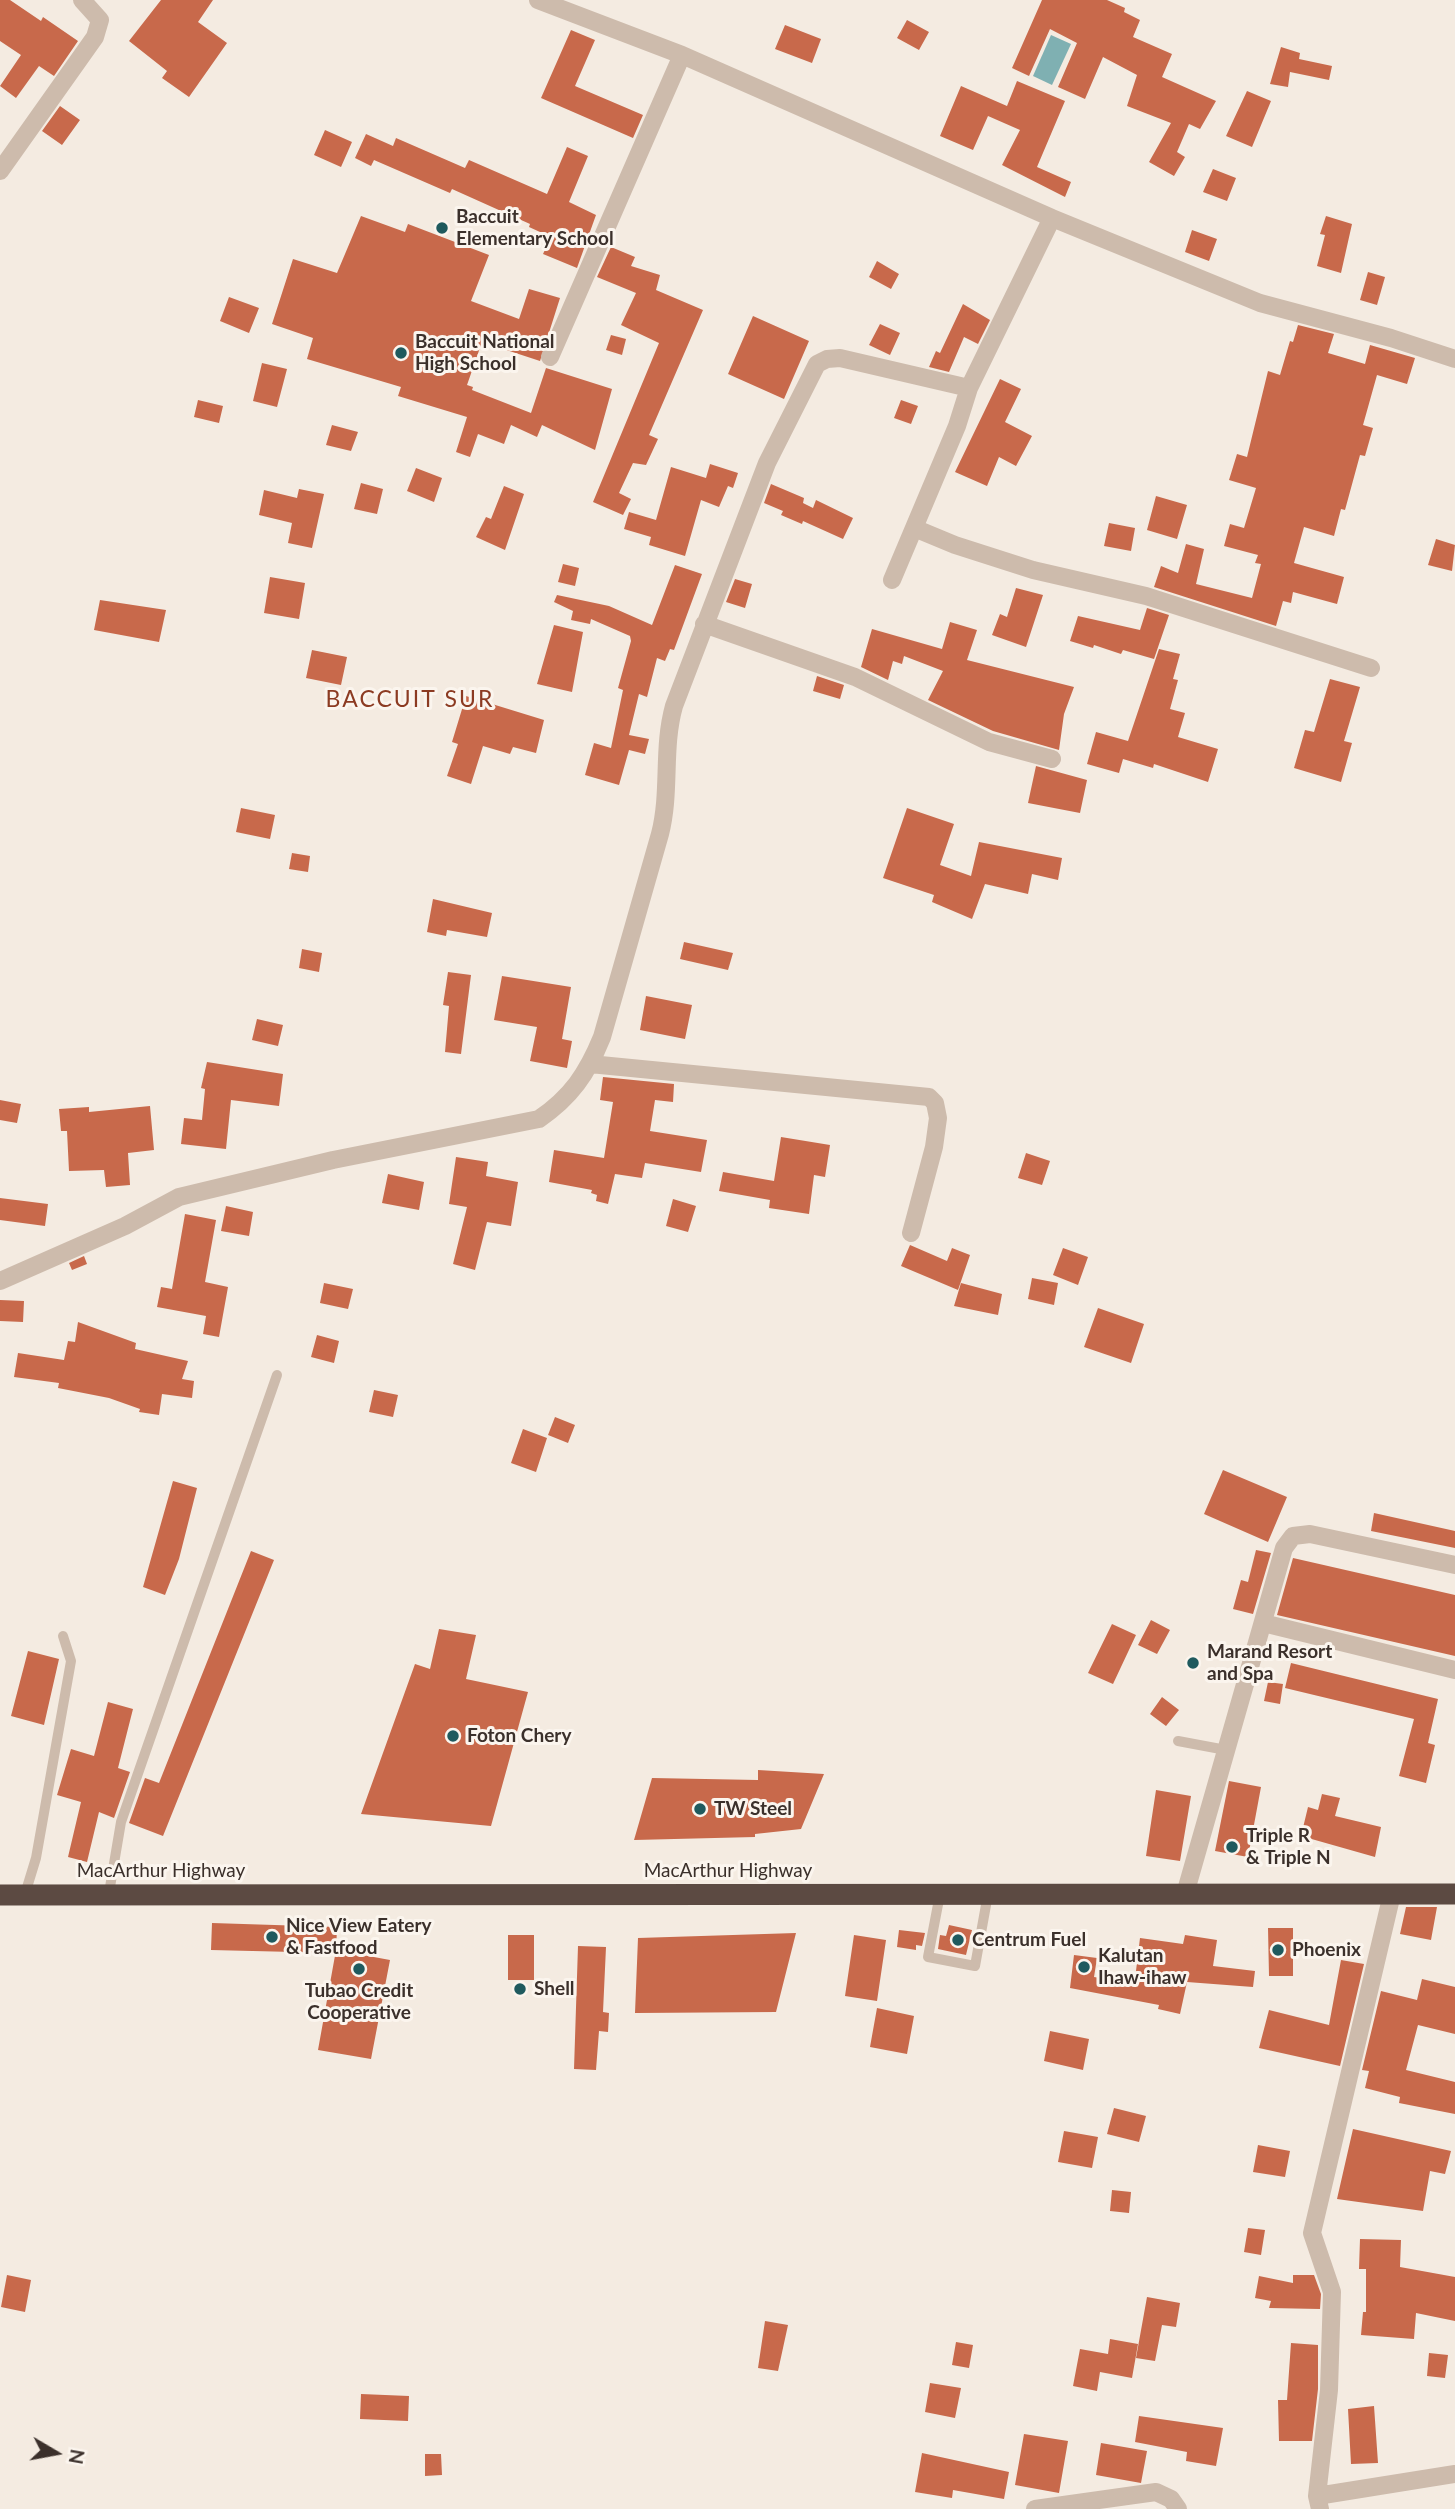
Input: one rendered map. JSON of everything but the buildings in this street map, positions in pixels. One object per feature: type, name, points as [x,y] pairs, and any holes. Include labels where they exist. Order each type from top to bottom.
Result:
[{"type":"highway","name":"MacArthur Highway","points":[[0,1895],[109,1892],[387,1896],[561,1892],[1455,1894]]},
{"type":"street","points":[[0,171],[95,37],[100,20],[82,0]]},
{"type":"street","points":[[538,0],[681,55],[1052,219],[1260,303],[1391,338],[1455,359]]},
{"type":"street","points":[[550,357],[681,55]]},
{"type":"street","points":[[892,580],[957,426],[969,388],[1052,219]]},
{"type":"street","points":[[0,1281],[125,1226],[179,1197],[333,1160],[539,1119],[565,1101],[590,1064],[603,1037],[668,805],[667,730],[704,624],[767,463],[817,364],[827,359],[840,358],[969,388]]},
{"type":"street","points":[[914,528],[955,545],[1033,570],[1146,596],[1371,668]]},
{"type":"street","points":[[704,624],[855,677],[989,742],[1052,759]]},
{"type":"street","points":[[590,1064],[929,1097],[935,1103],[937,1128],[911,1233]]},
{"type":"street","points":[[1185,1894],[1284,1548],[1293,1536],[1300,1534],[1455,1565]]},
{"type":"street","points":[[1263,1623],[1455,1670]]},
{"type":"street","points":[[1392,1894],[1312,2233],[1332,2292],[1331,2366],[1319,2502],[1455,2474]]},
{"type":"street","points":[[1035,2509],[1156,2492],[1171,2499],[1178,2509]]},
{"type":"lane","points":[[109,1892],[121,1822],[277,1376]]},
{"type":"lane","points":[[25,1894],[36,1858],[71,1661],[63,1636]]},
{"type":"lane","points":[[1178,1741],[1226,1750]]},
{"type":"lane","points":[[940,1894],[929,1957],[975,1965],[988,1894]]},
{"type":"water","points":[[1051,35],[1071,44],[1052,85],[1033,76]]},
{"type":"place","name":"Baccuit Elementary School","points":[[442,228]]},
{"type":"place","name":"Baccuit National High School","points":[[401,353]]},
{"type":"place","name":"Marand Resort and Spa","points":[[1193,1663]]},
{"type":"place","name":"Foton Chery","points":[[453,1736]]},
{"type":"place","name":"TW Steel","points":[[700,1809]]},
{"type":"place","name":"Triple R & Triple N","points":[[1232,1847]]},
{"type":"place","name":"Nice View Eatery & Fastfood","points":[[272,1937]]},
{"type":"place","name":"Centrum Fuel","points":[[958,1940]]},
{"type":"place","name":"Phoenix","points":[[1278,1950]]},
{"type":"place","name":"Kalutan Ihaw-ihaw","points":[[1084,1967]]},
{"type":"place","name":"Tubao Credit Cooperative","points":[[359,1969]]},
{"type":"place","name":"Shell","points":[[520,1989]]},
{"type":"district","name":"BACCUIT SUR","points":[[410,700]]}]
